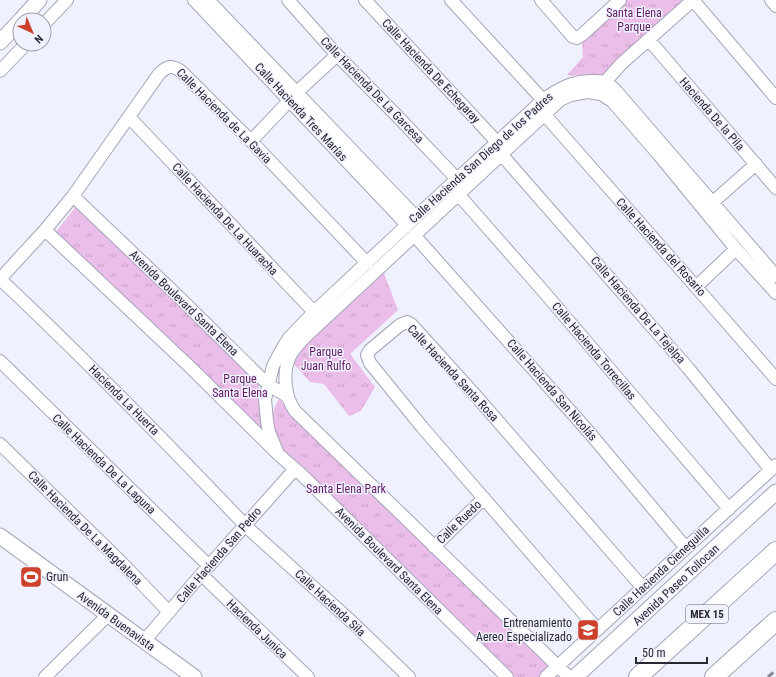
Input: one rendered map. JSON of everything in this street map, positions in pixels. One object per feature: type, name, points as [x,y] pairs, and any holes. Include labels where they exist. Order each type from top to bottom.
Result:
[{"type":"highway","name":"MEX 15","points":[[638,677],[776,551]]},
{"type":"highway","points":[[714,677],[776,621]]},
{"type":"main road","points":[[28,12],[39,0]]},
{"type":"main road","points":[[0,42],[12,29]]},
{"type":"main road","name":"Avenida Paseo Tollocan","points":[[575,677],[776,492]]},
{"type":"main road","name":"Avenida Buenavista","points":[[0,536],[194,677]]},
{"type":"street","points":[[52,16],[68,0]]},
{"type":"street","name":"Calle Hacienda Tres Marías","points":[[194,0],[264,67],[411,221]]},
{"type":"street","name":"Calle Hacienda Tres Marías","points":[[208,0],[264,67]]},
{"type":"street","name":"Calle Hacienda De La Garcesa","points":[[288,0],[337,55],[457,179]]},
{"type":"street","name":"Calle Hacienda De Echegaray","points":[[365,0],[498,142]]},
{"type":"street","points":[[452,0],[543,100]]},
{"type":"street","points":[[541,0],[573,37],[577,38],[618,1]]},
{"type":"street","points":[[776,98],[693,0],[621,64],[605,82],[601,94],[612,101],[678,170],[713,202],[776,276]]},
{"type":"street","points":[[771,0],[776,6]]},
{"type":"street","name":"Hacienda De la Pila","points":[[649,40],[776,188]]},
{"type":"street","points":[[0,72],[19,52]]},
{"type":"street","points":[[251,141],[293,97],[337,55]]},
{"type":"street","name":"Calle Hacienda de La Gavia","points":[[0,279],[45,230],[133,121],[159,74],[167,67],[174,66],[182,72],[251,141],[367,263]]},
{"type":"street","name":"Calle Hacienda San Diego de los Padres","points":[[278,454],[269,432],[265,399],[273,366],[289,338],[314,312],[350,287],[414,235],[458,194],[483,164],[498,142],[543,100],[560,88],[569,84],[587,81],[605,82]]},
{"type":"street","points":[[605,82],[617,92],[678,170],[736,249],[776,293]]},
{"type":"street","name":"Calle Hacienda San Diego de los Padres","points":[[287,396],[287,367],[291,355],[350,287],[367,263],[457,179],[501,154],[560,100],[571,95],[588,92],[601,94]]},
{"type":"street","name":"Calle Hacienda del Rosario","points":[[544,114],[776,379]]},
{"type":"street","name":"Calle Hacienda De La Huaracha","points":[[133,121],[314,312]]},
{"type":"street","name":"Calle Hacienda De La Tejalpa","points":[[501,154],[688,368],[773,468]]},
{"type":"street","points":[[713,202],[756,164]]},
{"type":"street","name":"Calle Hacienda Torrecillas","points":[[458,194],[544,292],[729,509]]},
{"type":"street","name":"Avenida Boulevard Santa Elena","points":[[73,196],[268,384],[287,396],[290,405],[295,411],[569,677]]},
{"type":"street","name":"Avenida Boulevard Santa Elena","points":[[45,230],[184,361],[278,454],[298,471],[507,677]]},
{"type":"street","name":"Calle Hacienda San Nicolás","points":[[414,235],[588,431],[686,548]]},
{"type":"street","points":[[696,287],[736,249]]},
{"type":"street","name":"Hacienda La Huerta","points":[[0,279],[172,448],[248,528]]},
{"type":"street","name":"Calle Hacienda Santa Rosa","points":[[597,630],[422,427],[368,358],[367,355],[370,350],[404,323],[407,322],[411,324],[471,390],[642,588]]},
{"type":"street","name":"Calle Hacienda De La Laguna","points":[[0,361],[209,566]]},
{"type":"street","name":"Calle Hacienda De La Magdalena","points":[[0,444],[119,560],[169,612]]},
{"type":"street","name":"Calle Hacienda Cieneguilla","points":[[546,677],[773,468]]},
{"type":"street","name":"Calle Hacienda San Pedro","points":[[148,643],[169,612],[209,566],[248,528],[298,471]]},
{"type":"street","name":"Calle Ruedo","points":[[434,547],[484,498]]},
{"type":"street","name":"Calle Hacienda Sila","points":[[248,528],[353,623],[409,677]]},
{"type":"street","name":"Calle Hacienda San Pedro","points":[[148,643],[207,580],[229,548]]},
{"type":"street","name":"Hacienda Junica","points":[[207,580],[308,677]]},
{"type":"street","points":[[45,677],[108,615]]},
{"type":"green space","name":"Santa Elena Parque","points":[[626,0],[686,0],[600,78],[567,75],[583,57],[582,41]]},
{"type":"green space","name":"Parque Santa Elena","points":[[77,205],[260,379],[259,401],[264,437],[55,233]]},
{"type":"green space","name":"Parque Juan Rulfo","points":[[382,268],[398,310],[350,354],[375,387],[361,411],[349,416],[324,384],[310,382],[294,364],[302,348]]},
{"type":"green space","name":"Santa Elena Park","points":[[279,399],[550,666],[540,677],[512,677],[286,454],[275,434],[272,421],[275,407]]},
{"type":"railway","points":[[768,677],[776,670]]},
{"type":"place","name":"Grun","points":[[31,577]]},
{"type":"place","name":"Entrenamiento Aereo Especializado","points":[[588,630]]}]
